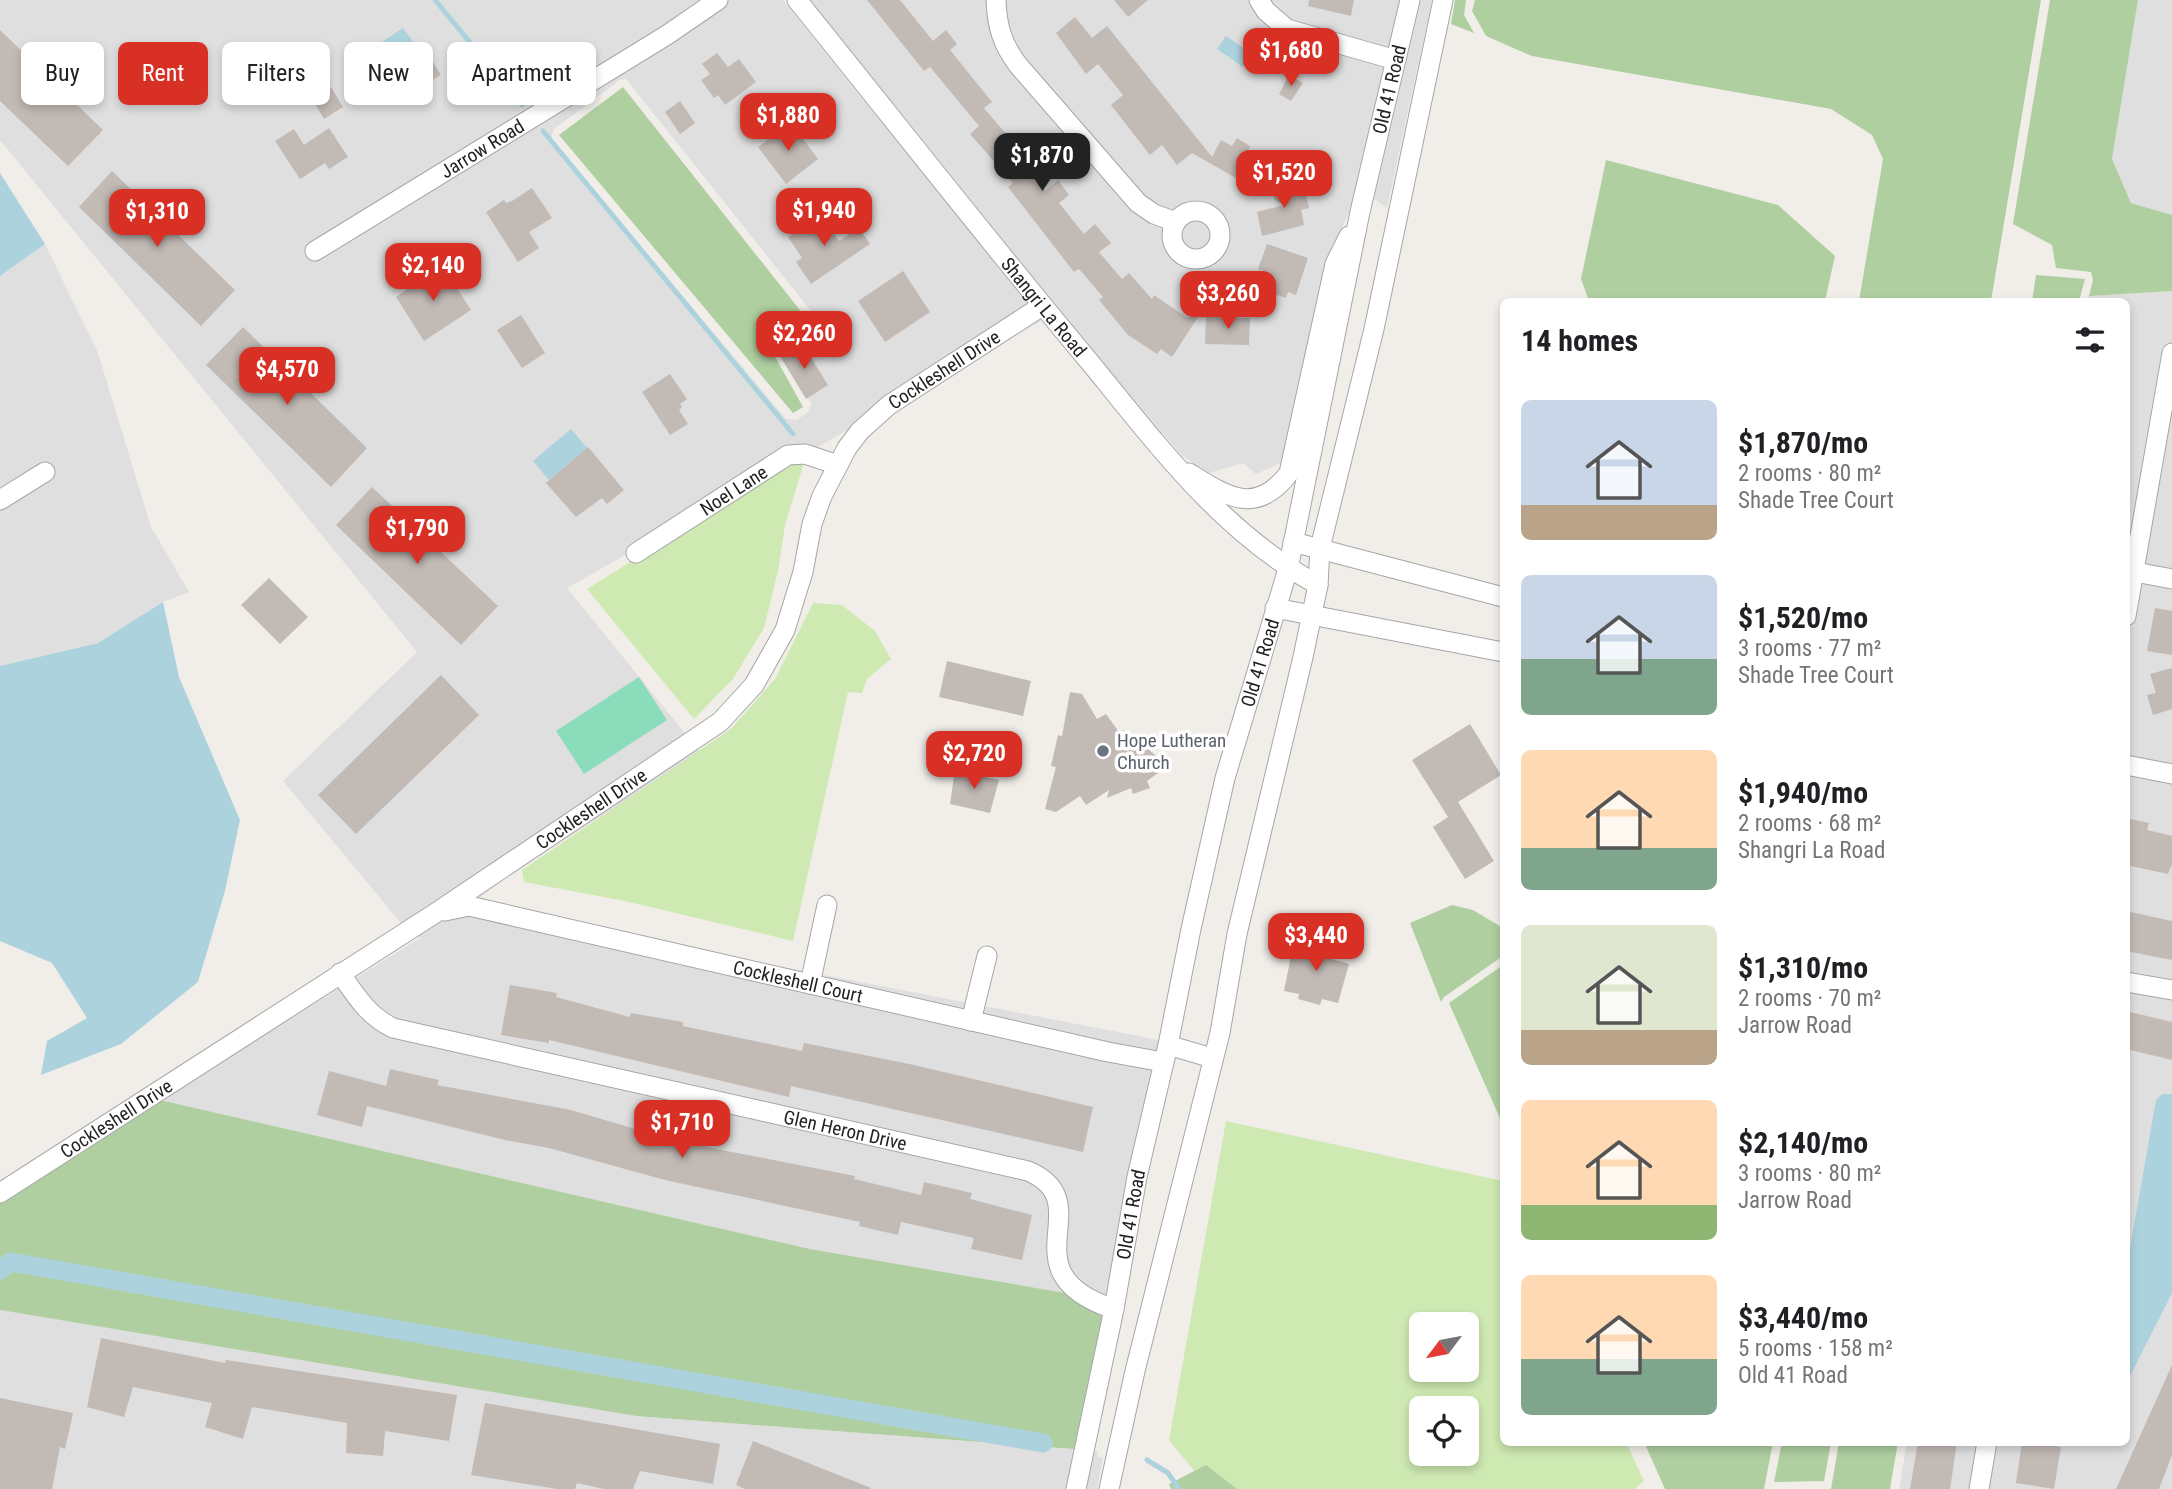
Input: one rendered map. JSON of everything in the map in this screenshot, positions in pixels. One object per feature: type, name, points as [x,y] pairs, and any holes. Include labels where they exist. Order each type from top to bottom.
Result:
[{"type":"street","name":"Jarrow Road","points":[[315,251],[667,35],[718,0]]},
{"type":"street","name":"Shangri La Road","points":[[797,0],[1042,306],[1204,499],[1241,534],[1288,569],[1318,585]]},
{"type":"street","points":[[996,0],[997,26],[1007,50],[1018,65],[1138,203],[1154,215],[1176,222]]},
{"type":"street","points":[[1259,0],[1273,18],[1287,29],[1396,60]]},
{"type":"street","name":"Old 41 Road","points":[[1076,1489],[1114,1309],[1137,1177],[1225,778],[1288,569],[1360,212],[1410,0]]},
{"type":"street","name":"Old 41 Road","points":[[1109,1489],[1220,1033],[1237,934],[1318,585],[1321,548],[1374,329],[1443,0]]},
{"type":"street","points":[[1173,463],[1221,493],[1237,499],[1266,495],[1279,486],[1289,473],[1335,264],[1360,212]]},
{"type":"street","name":"Cockleshell Drive","points":[[0,1194],[434,914],[700,738],[732,712],[754,685],[785,630],[803,572],[812,524],[847,448],[874,417],[1042,306]]},
{"type":"street","points":[[2130,596],[2168,403],[2172,353]]},
{"type":"street","name":"Noel Lane","points":[[636,553],[788,455],[805,454],[838,465]]},
{"type":"street","points":[[0,500],[45,472]]},
{"type":"street","points":[[1293,542],[1500,596]]},
{"type":"street","points":[[2135,572],[2172,579]]},
{"type":"street","points":[[1275,608],[1500,651]]},
{"type":"street","points":[[2130,766],[2172,774]]},
{"type":"street","points":[[810,984],[827,905]]},
{"type":"street","name":"Cockleshell Court","points":[[434,914],[469,906],[971,1021],[1166,1054],[1212,1058]]},
{"type":"street","points":[[971,1021],[987,956]]},
{"type":"street","name":"Glen Heron Drive","points":[[340,973],[363,1006],[377,1020],[393,1028],[1028,1171],[1043,1177],[1053,1189],[1060,1212],[1055,1244],[1061,1275],[1096,1303],[1114,1309]]},
{"type":"street","points":[[2130,983],[2172,990]]},
{"type":"street","points":[[1979,1489],[1986,1446]]},
{"type":"shaded area","points":[[0,0],[783,0],[1041,321],[567,588],[701,753],[518,869],[469,906],[1159,1040],[1127,1176],[1106,1300],[810,1249],[160,1100],[420,938],[400,922],[283,781],[417,652],[0,140]],"holes":[[[447,42],[596,42],[596,98],[620,80],[626,79],[815,316],[813,325],[784,354],[811,404],[809,411],[797,420],[786,419],[551,139],[554,129],[586,105],[447,105]]]},
{"type":"shaded area","points":[[810,0],[1400,0],[1351,209],[1325,263],[1281,463],[1256,474],[1243,463],[1209,473],[1181,455],[1050,299]]},
{"type":"shaded area","points":[[1421,0],[1432,0],[1387,208],[1374,199]]},
{"type":"shaded area","points":[[2138,0],[2172,0],[2172,215],[2131,203],[2112,159]]},
{"type":"shaded area","points":[[45,244],[98,353],[151,527],[189,592],[163,602],[98,643],[0,666],[0,276]]},
{"type":"shaded area","points":[[2172,291],[2172,1489],[1899,1489],[1906,1446],[2130,1446],[2130,298],[2089,296]]},
{"type":"shaded area","points":[[0,1310],[636,1416],[1074,1449],[1066,1489],[0,1489]]},
{"type":"shaded area","points":[[1094,1451],[1098,1451],[1097,1456],[1103,1458],[1097,1489],[1086,1489]]},
{"type":"green space","points":[[1455,0],[1466,0],[1464,15],[1474,33],[1451,24]]},
{"type":"green space","points":[[1475,0],[2041,0],[1991,298],[1860,298],[1883,159],[1872,135],[1831,109],[1532,56],[1486,36],[1472,11]]},
{"type":"green space","points":[[2050,0],[2138,0],[2112,159],[2131,203],[2172,215],[2172,291],[2089,296],[2093,280],[2091,272],[2056,268],[2052,245],[2013,224]]},
{"type":"green space","points":[[623,87],[807,319],[773,353],[803,407],[793,413],[559,135]]},
{"type":"green space","points":[[1606,160],[1778,205],[1835,256],[1826,298],[1588,298],[1581,279]]},
{"type":"green space","points":[[2036,275],[2085,279],[2080,298],[2032,298]]},
{"type":"green space","points":[[790,462],[804,463],[785,525],[778,571],[764,628],[733,679],[694,719],[587,589]]},
{"type":"green space","points":[[813,603],[842,605],[875,631],[891,659],[867,679],[862,693],[848,692],[793,941],[625,901],[524,882],[522,870],[731,729],[775,679]]},
{"type":"green space","points":[[639,677],[667,720],[584,774],[556,731]]},
{"type":"green space","points":[[1452,905],[1473,910],[1500,926],[1500,958],[1444,997],[1441,1002],[1410,923]]},
{"type":"green space","points":[[1500,967],[1500,1118],[1449,1003]]},
{"type":"green space","points":[[160,1100],[810,1249],[1106,1300],[1074,1449],[636,1416],[0,1310],[0,1200]]},
{"type":"green space","points":[[1226,1121],[1500,1180],[1500,1446],[1628,1446],[1644,1481],[1635,1489],[1209,1489],[1169,1440]]},
{"type":"green space","points":[[1646,1446],[1772,1446],[1764,1489],[1665,1489]]},
{"type":"green space","points":[[1781,1446],[1830,1446],[1824,1481],[1774,1482]]},
{"type":"green space","points":[[1838,1446],[1897,1446],[1890,1489],[1831,1489]]},
{"type":"green space","points":[[1206,1465],[1237,1489],[1171,1489],[1169,1484]]},
{"type":"water","points":[[403,28],[413,42],[382,42]]},
{"type":"water","points":[[1226,36],[1252,54],[1243,67],[1217,49]]},
{"type":"water","points":[[0,173],[45,244],[0,276]]},
{"type":"water","points":[[571,429],[587,448],[549,480],[533,461]]},
{"type":"water","points":[[163,602],[179,677],[240,820],[225,891],[198,982],[121,1044],[41,1075],[47,1041],[87,1018],[52,963],[0,941],[0,666],[98,643]]},
{"type":"water","points":[[2162,1094],[2172,1094],[2172,1293],[2130,1376],[2130,1248],[2156,1100]]},
{"type":"building","points":[[867,0],[900,0],[933,41],[946,30],[957,44],[950,50],[992,102],[984,108],[1012,141],[1019,135],[1030,148],[1018,158],[1045,191],[1058,180],[1069,195],[1059,203],[1084,234],[1095,224],[1111,243],[1099,252],[1122,279],[1129,273],[1152,299],[1154,295],[1186,317],[1198,317],[1172,357],[1161,349],[1157,354],[1128,335],[1099,300],[1103,297],[1079,269],[1074,272],[1008,187],[1013,183],[970,134],[979,126],[930,67],[924,71]]},
{"type":"building","points":[[1114,0],[1148,0],[1128,17]]},
{"type":"building","points":[[1309,0],[1354,0],[1351,16],[1308,6]]},
{"type":"building","points":[[1075,17],[1092,38],[1107,26],[1212,157],[1221,140],[1232,146],[1237,138],[1250,146],[1248,151],[1264,160],[1250,186],[1192,153],[1177,165],[1162,145],[1150,155],[1111,105],[1123,95],[1098,64],[1086,74],[1056,33]]},
{"type":"building","points":[[0,30],[21,50],[21,105],[77,105],[103,130],[68,166],[0,101]]},
{"type":"building","points":[[717,53],[728,67],[739,59],[756,82],[725,105],[718,95],[714,98],[701,80],[710,74],[702,64]]},
{"type":"building","points":[[433,62],[441,75],[433,80]]},
{"type":"building","points":[[1289,75],[1303,83],[1291,101],[1279,94]]},
{"type":"building","points":[[330,88],[343,107],[324,119],[316,105],[330,105]]},
{"type":"building","points":[[680,101],[695,123],[680,134],[665,112]]},
{"type":"building","points":[[791,123],[818,159],[786,184],[758,147]]},
{"type":"building","points":[[329,128],[348,157],[329,169],[325,163],[300,179],[275,141],[294,129],[304,145]]},
{"type":"building","points":[[112,171],[235,290],[201,326],[79,207]]},
{"type":"building","points":[[1292,180],[1295,192],[1305,190],[1309,208],[1301,210],[1304,225],[1262,236],[1257,212],[1284,205],[1275,200],[1271,185]]},
{"type":"building","points":[[532,188],[552,218],[529,232],[539,248],[518,262],[486,212],[504,200],[506,203],[512,201]]},
{"type":"building","points":[[821,214],[839,241],[859,228],[870,244],[811,284],[796,262],[802,258],[788,237]]},
{"type":"building","points":[[1267,244],[1308,258],[1296,295],[1288,292],[1286,298],[1262,290],[1268,272],[1258,269]]},
{"type":"building","points":[[442,265],[471,310],[424,341],[396,297]]},
{"type":"building","points":[[903,271],[930,312],[885,342],[858,301]]},
{"type":"building","points":[[521,315],[545,353],[522,368],[497,330]]},
{"type":"building","points":[[1206,317],[1250,318],[1249,345],[1205,344]]},
{"type":"building","points":[[243,327],[367,448],[331,487],[206,365]]},
{"type":"building","points":[[802,343],[828,385],[806,399],[780,356]]},
{"type":"building","points":[[670,374],[687,399],[680,404],[682,407],[679,410],[688,424],[670,435],[642,392]]},
{"type":"building","points":[[588,447],[624,490],[607,504],[602,498],[576,517],[546,483]]},
{"type":"building","points":[[372,487],[498,606],[461,645],[336,525]]},
{"type":"building","points":[[269,578],[308,617],[280,644],[241,605]]},
{"type":"building","points":[[2155,608],[2172,611],[2172,655],[2147,651]]},
{"type":"building","points":[[947,661],[1031,681],[1023,716],[939,697]]},
{"type":"building","points":[[2172,668],[2172,709],[2153,715],[2147,695],[2156,693],[2150,674]]},
{"type":"building","points":[[441,675],[479,715],[356,834],[318,795]]},
{"type":"building","name":"Hope Lutheran Church","points":[[1070,692],[1082,694],[1097,719],[1106,714],[1119,732],[1124,730],[1138,746],[1144,745],[1156,756],[1151,761],[1158,773],[1147,781],[1150,788],[1133,794],[1131,788],[1107,798],[1109,790],[1086,805],[1080,796],[1056,812],[1045,809],[1056,767],[1051,766],[1058,735],[1062,736]]},
{"type":"building","points":[[1470,724],[1500,773],[1458,802],[1494,861],[1465,879],[1433,827],[1448,817],[1412,760]]},
{"type":"building","points":[[955,770],[999,780],[990,813],[950,804]]},
{"type":"building","points":[[2130,819],[2149,823],[2147,830],[2172,836],[2172,864],[2168,874],[2130,866]]},
{"type":"building","points":[[2130,912],[2172,921],[2172,960],[2130,952]]},
{"type":"building","points":[[1307,936],[1332,942],[1328,958],[1349,964],[1338,1003],[1322,999],[1320,1005],[1298,999],[1299,994],[1284,991],[1292,951],[1302,954]]},
{"type":"building","points":[[510,985],[557,993],[556,997],[630,1017],[631,1013],[683,1022],[683,1026],[802,1051],[804,1043],[914,1065],[1093,1107],[1083,1152],[791,1086],[789,1097],[549,1040],[549,1043],[501,1035]]},
{"type":"building","points":[[2130,1012],[2172,1022],[2172,1060],[2130,1050]]},
{"type":"building","points":[[390,1069],[439,1080],[437,1085],[571,1110],[676,1141],[855,1176],[854,1179],[921,1195],[924,1182],[972,1193],[970,1199],[1032,1215],[1022,1260],[971,1249],[974,1238],[901,1222],[898,1235],[859,1226],[860,1222],[665,1180],[549,1148],[367,1106],[362,1127],[317,1115],[329,1071],[386,1086]]},
{"type":"building","points":[[101,1338],[225,1363],[226,1360],[457,1395],[449,1441],[385,1431],[383,1456],[346,1453],[347,1423],[252,1407],[243,1439],[205,1427],[212,1403],[133,1387],[124,1417],[87,1407]]},
{"type":"building","points":[[2172,1365],[2172,1455],[2159,1489],[2116,1489]]},
{"type":"building","points":[[0,1398],[73,1413],[65,1449],[60,1447],[52,1489],[0,1489]]},
{"type":"building","points":[[485,1403],[720,1444],[713,1484],[640,1471],[633,1489],[604,1489],[577,1483],[575,1489],[557,1489],[471,1475]]},
{"type":"building","points":[[753,1441],[871,1488],[745,1489],[736,1485]]},
{"type":"building","points":[[1917,1446],[1956,1446],[1950,1489],[1910,1489]]},
{"type":"building","points":[[2021,1446],[2061,1447],[2054,1489],[2016,1483]]},
{"type":"waterway","points":[[435,0],[470,42]]},
{"type":"waterway","points":[[543,131],[793,434]]},
{"type":"waterway","points":[[0,1270],[11,1262],[1043,1443]]},
{"type":"waterway","points":[[1147,1460],[1168,1473],[1179,1489]]},
{"type":"place","name":"Hope Lutheran Church","points":[[1103,751]]}]
